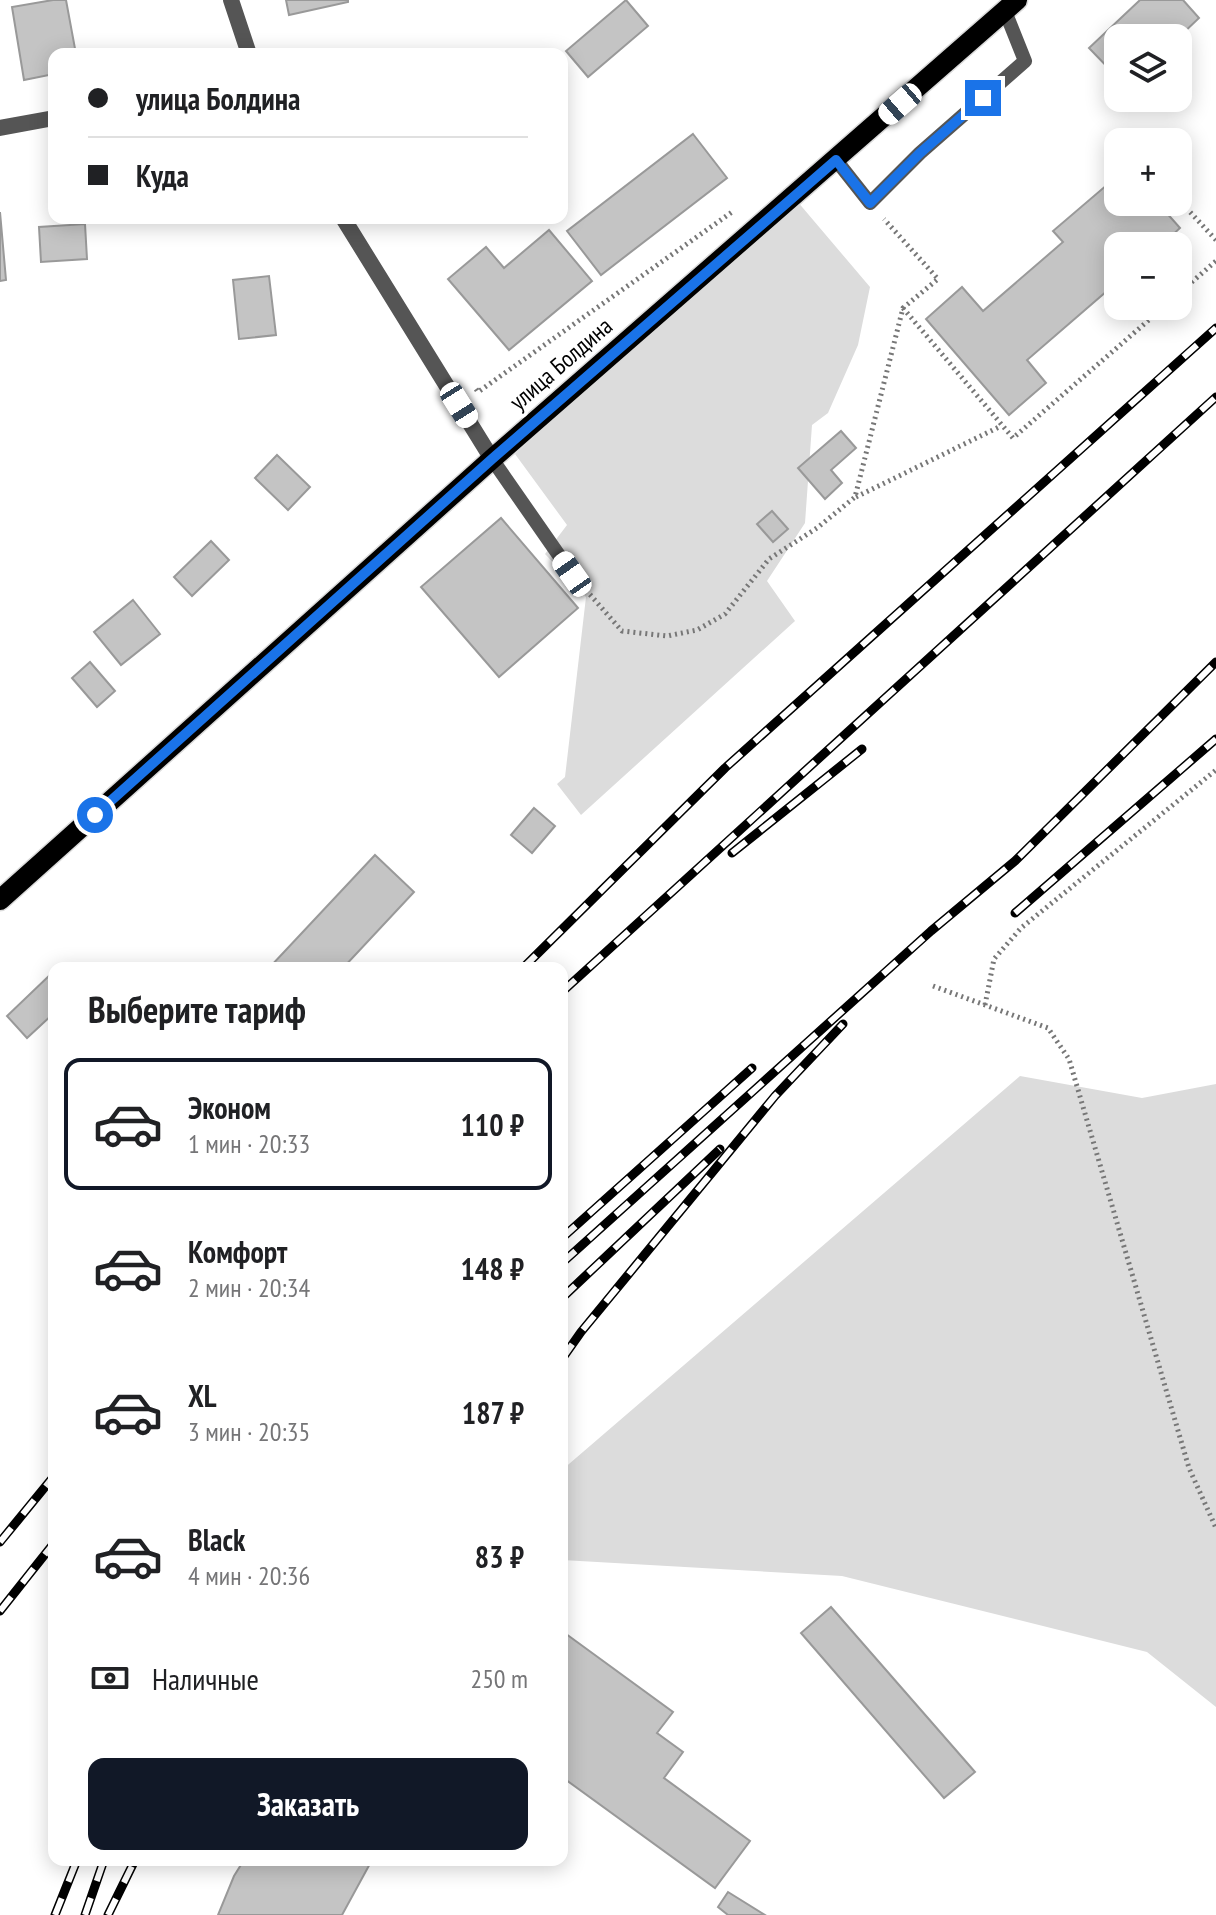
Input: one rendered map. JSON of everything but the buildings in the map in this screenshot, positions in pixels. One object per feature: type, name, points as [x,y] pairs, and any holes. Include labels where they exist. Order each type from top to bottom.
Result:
[{"type":"main road","name":"улица Болдина","points":[[0,900],[492,459],[1011,6]]},
{"type":"street","points":[[231,0],[247,48]]},
{"type":"street","points":[[0,128],[48,119]]},
{"type":"street","points":[[347,224],[492,459]]},
{"type":"lane","points":[[836,160],[870,203],[920,153],[1025,61],[1011,6]]},
{"type":"lane","points":[[492,459],[572,574]]},
{"type":"path","points":[[855,497],[903,308],[938,279],[870,203]]},
{"type":"path","points":[[469,378],[478,392],[744,204]]},
{"type":"path","points":[[1192,214],[1216,240]]},
{"type":"path","points":[[1192,282],[1216,261]]},
{"type":"path","points":[[903,308],[1013,438],[1149,320]]},
{"type":"path","points":[[572,574],[622,631],[667,636],[697,630],[725,614],[769,559],[817,528],[855,497],[1001,426]]},
{"type":"path","points":[[985,1005],[994,959],[1021,928],[1216,770]]},
{"type":"path","points":[[933,986],[1048,1028],[1069,1059],[1189,1468],[1216,1528]]},
{"type":"shaded area","points":[[797,201],[870,287],[858,345],[828,413],[812,425],[805,523],[767,581],[795,621],[581,815],[557,784],[565,777],[586,597],[545,554],[567,525],[515,454]]},
{"type":"shaded area","points":[[1020,1076],[1142,1098],[1216,1084],[1216,1707],[1147,1652],[842,1576],[568,1560],[568,1465]]},
{"type":"railway","points":[[529,962],[725,768],[1216,328]]},
{"type":"railway","points":[[568,987],[1216,397]]},
{"type":"railway","points":[[568,1258],[931,931],[1015,861],[1216,662]]},
{"type":"railway","points":[[1015,913],[1216,739]]},
{"type":"railway","points":[[732,853],[862,749]]},
{"type":"railway","points":[[568,1350],[775,1096],[843,1024]]},
{"type":"railway","points":[[568,1233],[752,1068]]},
{"type":"railway","points":[[568,1292],[720,1149]]},
{"type":"railway","points":[[0,1542],[48,1483]]},
{"type":"railway","points":[[0,1611],[48,1551]]},
{"type":"railway","points":[[55,1915],[75,1866]]},
{"type":"railway","points":[[85,1915],[102,1866]]},
{"type":"railway","points":[[108,1915],[132,1866]]},
{"type":"route","points":[[95,815],[492,459],[836,160],[870,203],[920,153],[983,98]]}]
